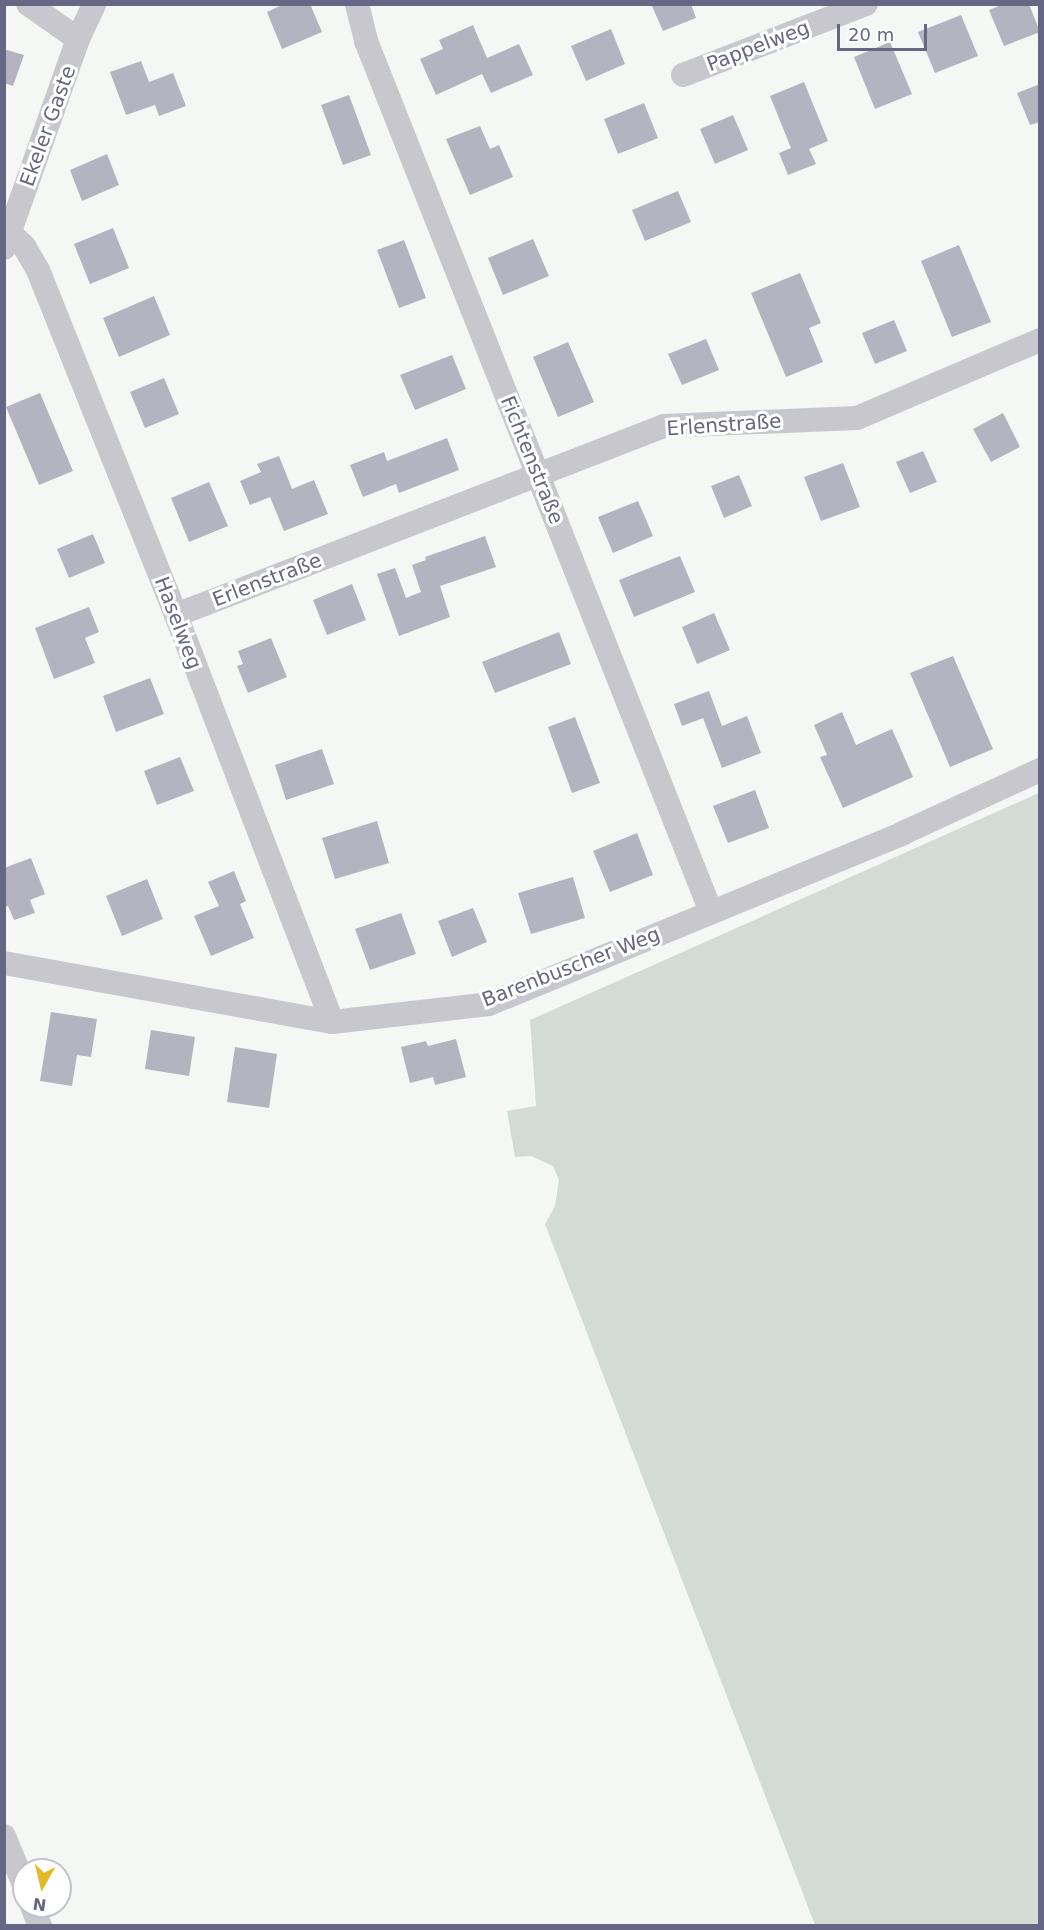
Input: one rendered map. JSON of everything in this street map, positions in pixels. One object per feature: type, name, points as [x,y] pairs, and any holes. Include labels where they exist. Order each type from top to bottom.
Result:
[{"type":"street","points":[[28,4],[78,39]]},
{"type":"street","name":"Ekeler Gaste","points":[[7,240],[78,39],[94,4]]},
{"type":"street","name":"Pappelweg","points":[[683,75],[866,4]]},
{"type":"street","name":"Fichtenstraße","points":[[357,6],[366,41],[711,912]]},
{"type":"street","name":"Haselweg","points":[[7,240],[24,246],[38,270],[176,615],[332,1022]]},
{"type":"street","name":"Erlenstraße","points":[[176,615],[664,426],[857,418],[1040,340]]},
{"type":"street","name":"Barenbuscher Weg","points":[[4,963],[332,1022],[489,1004],[903,833],[1040,770]]},
{"type":"street","points":[[4,1836],[13,1858]]},
{"type":"shaded area","points":[[1039,793],[1039,1925],[815,1925],[545,1224],[555,1206],[559,1180],[553,1166],[531,1156],[515,1157],[507,1111],[536,1106],[530,1020]]},
{"type":"building","points":[[284,4],[310,4],[322,32],[282,49],[267,12]]},
{"type":"building","points":[[651,4],[691,4],[696,18],[663,31]]},
{"type":"building","points":[[1004,4],[1029,4],[1040,32],[1004,46],[989,10]]},
{"type":"building","points":[[961,15],[978,56],[935,73],[918,32]]},
{"type":"building","points":[[473,25],[487,58],[519,44],[533,75],[491,93],[482,74],[436,95],[420,59],[443,49],[439,40]]},
{"type":"building","points":[[611,29],[625,64],[586,81],[571,46]]},
{"type":"building","points":[[890,42],[912,94],[875,109],[854,57]]},
{"type":"building","points":[[4,49],[24,55],[13,86],[4,83]]},
{"type":"building","points":[[141,61],[149,82],[173,73],[186,106],[159,116],[155,105],[126,115],[110,72]]},
{"type":"building","points":[[804,82],[828,141],[809,149],[816,164],[788,175],[779,153],[791,148],[770,96]]},
{"type":"building","points":[[1040,84],[1040,122],[1030,125],[1017,93]]},
{"type":"building","points":[[349,95],[371,155],[343,165],[321,105]]},
{"type":"building","points":[[644,103],[658,138],[618,154],[604,119]]},
{"type":"building","points":[[733,115],[748,150],[715,164],[700,129]]},
{"type":"building","points":[[480,126],[490,149],[499,145],[513,177],[470,195],[446,139]]},
{"type":"building","points":[[107,154],[119,185],[82,201],[70,170]]},
{"type":"building","points":[[678,191],[691,222],[645,241],[632,210]]},
{"type":"building","points":[[113,228],[129,268],[90,284],[74,244]]},
{"type":"building","points":[[533,239],[549,276],[503,295],[488,258]]},
{"type":"building","points":[[404,240],[426,298],[399,308],[377,250]]},
{"type":"building","points":[[959,245],[991,322],[952,337],[921,261]]},
{"type":"building","points":[[800,273],[821,323],[809,328],[823,362],[786,377],[751,293]]},
{"type":"building","points":[[154,296],[170,335],[119,357],[103,318]]},
{"type":"building","points":[[894,320],[907,351],[875,364],[862,333]]},
{"type":"building","points":[[706,339],[719,370],[682,385],[668,354]]},
{"type":"building","points":[[568,342],[594,402],[558,417],[533,357]]},
{"type":"building","points":[[452,355],[466,389],[415,410],[400,375]]},
{"type":"building","points":[[164,378],[179,414],[145,428],[130,392]]},
{"type":"building","points":[[40,393],[73,471],[39,485],[6,407]]},
{"type":"building","points":[[1003,413],[1020,447],[991,462],[973,429]]},
{"type":"building","points":[[447,438],[459,470],[399,493],[396,484],[363,497],[350,465],[384,452],[387,461]]},
{"type":"building","points":[[923,451],[937,482],[910,493],[896,462]]},
{"type":"building","points":[[279,456],[292,489],[314,480],[328,514],[284,531],[270,497],[250,505],[240,481],[261,472],[257,464]]},
{"type":"building","points":[[843,463],[860,507],[821,521],[804,477]]},
{"type":"building","points":[[739,475],[752,506],[724,518],[711,486]]},
{"type":"building","points":[[209,482],[228,526],[189,542],[171,498]]},
{"type":"building","points":[[638,501],[653,536],[613,553],[598,517]]},
{"type":"building","points":[[93,534],[105,563],[69,578],[57,549]]},
{"type":"building","points":[[485,536],[496,567],[440,586],[450,617],[399,636],[377,574],[395,568],[406,598],[421,592],[412,565],[426,560],[425,557]]},
{"type":"building","points":[[680,556],[695,592],[634,617],[619,580]]},
{"type":"building","points":[[352,584],[366,620],[327,635],[313,600]]},
{"type":"building","points":[[89,607],[99,632],[85,638],[95,663],[54,679],[35,628]]},
{"type":"building","points":[[714,613],[730,650],[697,664],[682,627]]},
{"type":"building","points":[[559,632],[571,664],[495,693],[482,662]]},
{"type":"building","points":[[271,638],[287,677],[248,693],[237,666],[243,664],[238,651]]},
{"type":"building","points":[[953,656],[993,749],[950,767],[910,673]]},
{"type":"building","points":[[150,678],[164,714],[116,732],[103,696]]},
{"type":"building","points":[[709,691],[722,726],[747,716],[761,753],[722,768],[703,718],[682,726],[674,704]]},
{"type":"building","points":[[842,712],[856,745],[892,729],[913,777],[843,808],[820,757],[827,755],[814,725]]},
{"type":"building","points":[[575,717],[600,783],[572,793],[548,727]]},
{"type":"building","points":[[322,749],[334,784],[286,800],[275,765]]},
{"type":"building","points":[[180,757],[194,791],[157,805],[144,771]]},
{"type":"building","points":[[755,790],[769,828],[728,843],[713,806]]},
{"type":"building","points":[[377,821],[389,863],[335,879],[322,838]]},
{"type":"building","points":[[637,833],[653,875],[610,892],[593,851]]},
{"type":"building","points":[[31,858],[45,894],[30,900],[35,913],[14,920],[8,906],[4,907],[4,868]]},
{"type":"building","points":[[234,871],[246,901],[240,904],[254,938],[211,956],[194,916],[219,906],[208,882]]},
{"type":"building","points":[[573,877],[585,918],[531,934],[518,893]]},
{"type":"building","points":[[147,879],[163,919],[122,936],[106,896]]},
{"type":"building","points":[[473,908],[487,942],[452,957],[438,921]]},
{"type":"building","points":[[401,913],[416,954],[370,970],[355,929]]},
{"type":"building","points":[[51,1012],[97,1019],[91,1057],[77,1055],[72,1086],[40,1081]]},
{"type":"building","points":[[151,1030],[195,1037],[189,1076],[145,1069]]},
{"type":"building","points":[[456,1039],[466,1077],[435,1085],[433,1077],[410,1083],[401,1047],[426,1041],[428,1046]]},
{"type":"building","points":[[235,1047],[277,1054],[269,1108],[227,1102]]}]
